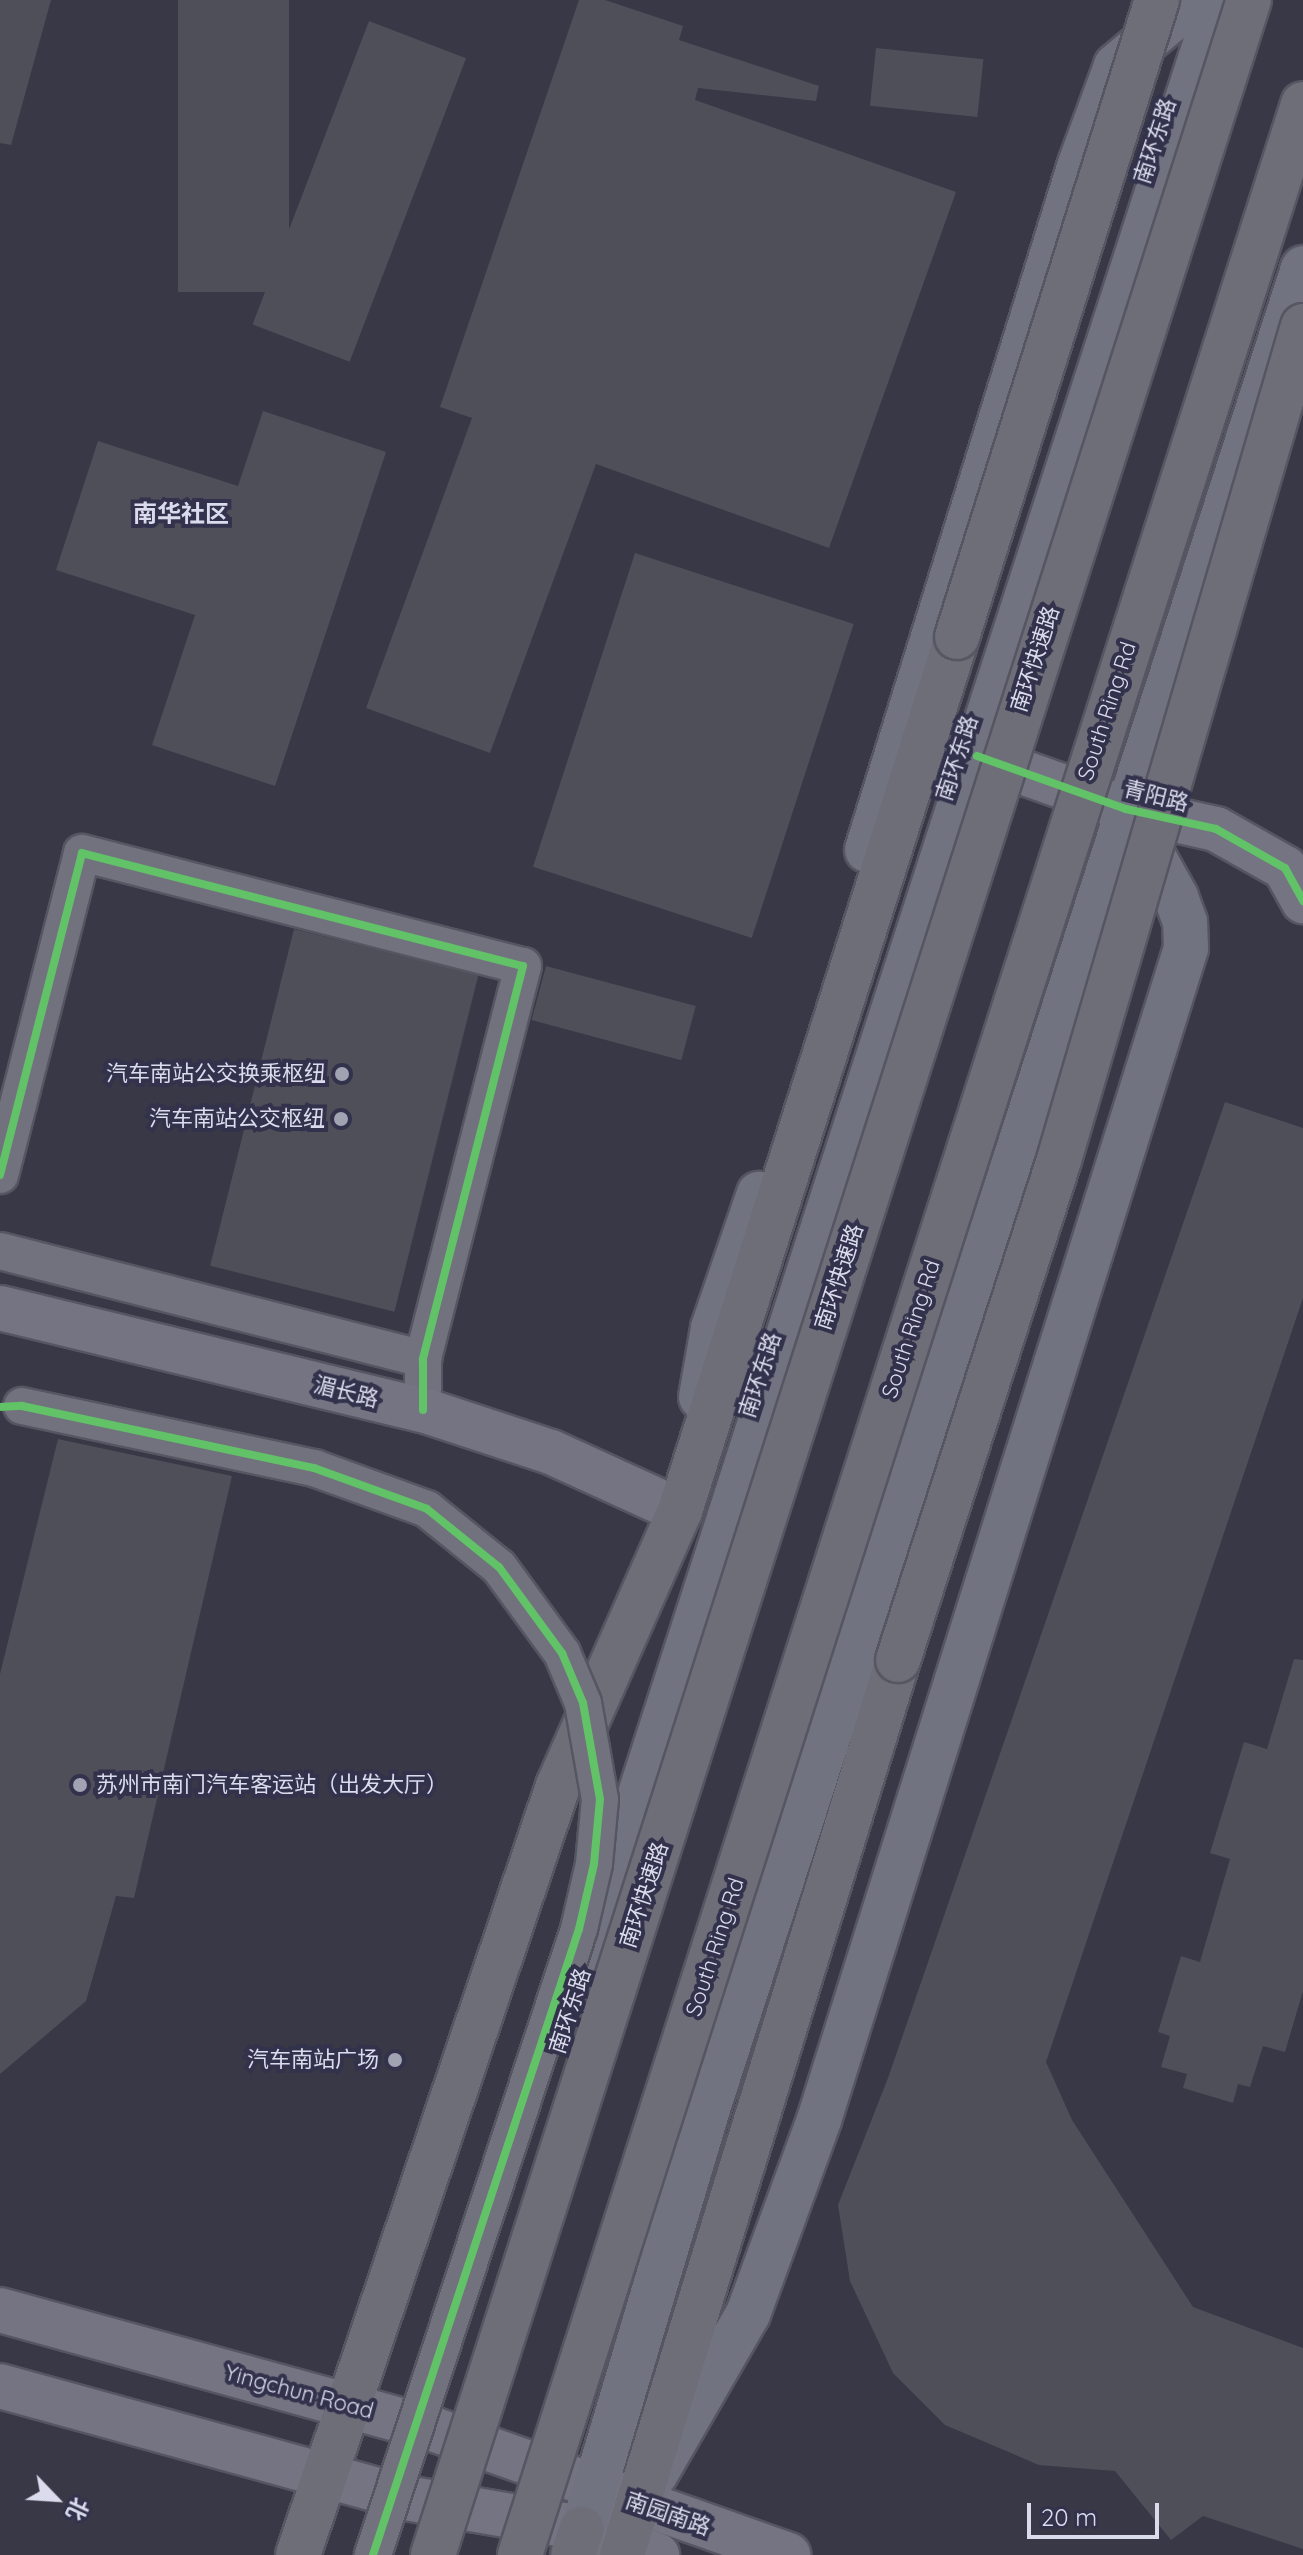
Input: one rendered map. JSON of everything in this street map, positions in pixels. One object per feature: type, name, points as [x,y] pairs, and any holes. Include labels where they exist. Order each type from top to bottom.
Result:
[{"type":"highway","points":[[298,2555],[558,1786],[680,1511],[1157,0]]},
{"type":"highway","name":"南环快速路","points":[[433,2555],[1249,0]]},
{"type":"highway","name":"South Ring Rd","points":[[520,2555],[1303,104]]},
{"type":"highway","points":[[636,2540],[898,1660],[1059,1160],[1303,326]]},
{"type":"main road","points":[[680,1511],[713,1328],[786,1112],[1080,164],[1116,66],[1195,0]]},
{"type":"main road","name":"南环东路","points":[[376,2555],[406,2498],[433,2429],[977,756],[1219,0]]},
{"type":"main road","points":[[0,2386],[406,2498],[581,2532],[713,2093],[1303,268]]},
{"type":"main road","name":"青阳路","points":[[977,756],[1126,809],[1216,829],[1285,868],[1303,901]]},
{"type":"main road","points":[[636,2540],[748,2314],[819,2120],[1186,948],[1185,922],[1176,897],[1126,809]]},
{"type":"main road","name":"湄长路","points":[[0,1308],[423,1410],[551,1452],[680,1511]]},
{"type":"main road","name":"Yingchun Road","points":[[0,2310],[349,2405],[480,2446],[581,2532]]},
{"type":"main road","points":[[445,2555],[480,2446]]},
{"type":"main road","name":"南园南路","points":[[581,2532],[788,2555]]},
{"type":"street","points":[[0,1175],[82,853],[523,966],[423,1359],[423,1410]]},
{"type":"street","points":[[0,1251],[423,1359]]},
{"type":"street","points":[[11,1406],[314,1468],[427,1509],[499,1567],[562,1653],[583,1703],[600,1799],[594,1864],[579,1929],[376,2555]]},
{"type":"building","points":[[0,0],[51,0],[11,145],[0,143]]},
{"type":"building","points":[[178,0],[289,0],[289,292],[178,292]]},
{"type":"building","points":[[579,0],[605,0],[683,26],[679,40],[819,86],[816,101],[698,88],[695,100],[956,192],[829,548],[596,464],[490,753],[366,708],[472,418],[440,407]]},
{"type":"building","points":[[369,21],[466,58],[350,362],[253,324]]},
{"type":"building","points":[[876,48],[983,59],[977,117],[870,106]]},
{"type":"building","points":[[263,411],[386,452],[275,786],[152,745],[195,615],[56,570],[98,441],[238,486]]},
{"type":"building","points":[[635,553],[854,624],[752,938],[533,867]]},
{"type":"building","name":"汽车南站公交枢纽","points":[[294,929],[478,975],[394,1312],[210,1266]]},
{"type":"building","points":[[546,966],[696,1006],[681,1060],[532,1020]]},
{"type":"building","points":[[1225,1102],[1303,1128],[1303,1298],[1046,2062],[1072,2120],[1193,2307],[1303,2348],[1303,2549],[1203,2516],[1171,2540],[1115,2471],[1039,2465],[945,2425],[893,2373],[850,2281],[838,2205],[888,2078]]},
{"type":"building","name":"苏州市南门汽车客运站（出发大厅）","points":[[58,1439],[232,1476],[134,1898],[116,1896],[86,2001],[0,2074],[0,1674]]},
{"type":"building","points":[[1294,1659],[1303,1660],[1303,1991],[1285,2052],[1263,2046],[1250,2087],[1238,2084],[1233,2103],[1183,2088],[1187,2074],[1161,2067],[1170,2036],[1158,2032],[1181,1956],[1200,1962],[1230,1859],[1210,1853],[1244,1742],[1267,1749]]},
{"type":"cycle path","points":[[977,756],[1126,809],[1216,829],[1285,868],[1303,901]]},
{"type":"cycle path","points":[[0,1175],[82,853],[523,966],[423,1359],[423,1410]]},
{"type":"cycle path","points":[[0,1407],[22,1406],[314,1468],[427,1509],[499,1567],[562,1653],[583,1703],[600,1799],[594,1864],[579,1929],[373,2555]]},
{"type":"place","name":"汽车南站公交换乘枢纽","points":[[342,1074]]},
{"type":"place","name":"汽车南站公交枢纽","points":[[341,1119]]},
{"type":"place","name":"苏州市南门汽车客运站（出发大厅）","points":[[80,1785]]},
{"type":"place","name":"汽车南站广场","points":[[395,2060]]},
{"type":"district","name":"南华社区","points":[[181,514]]}]
